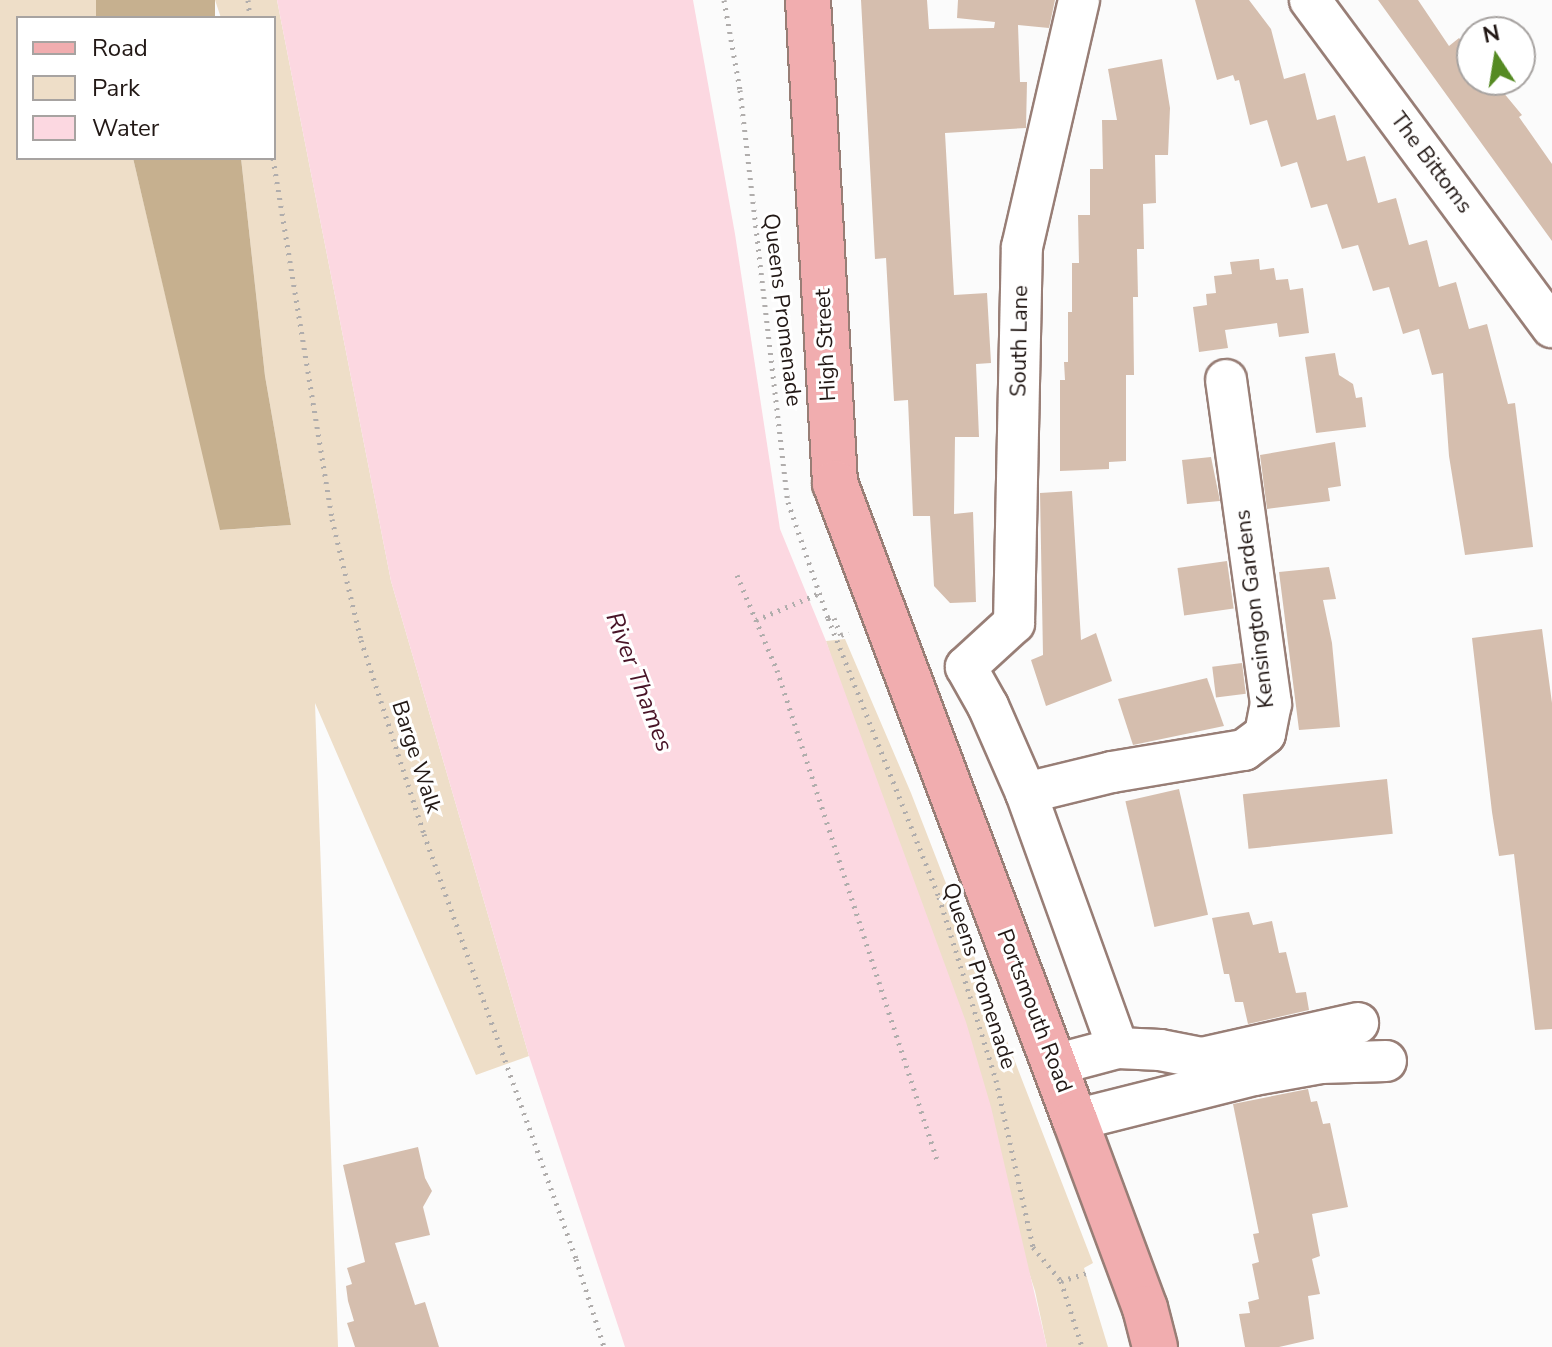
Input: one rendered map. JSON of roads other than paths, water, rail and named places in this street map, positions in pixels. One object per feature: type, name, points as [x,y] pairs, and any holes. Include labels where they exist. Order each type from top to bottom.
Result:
[{"type":"main road","name":"High Street","points":[[808,0],[834,476],[910,676]]},
{"type":"main road","name":"Portsmouth Road","points":[[910,676],[1145,1308],[1155,1347]]},
{"type":"street","name":"South Lane","points":[[966,667],[1014,623],[1022,247],[1079,0]]},
{"type":"street","name":"The Bittoms","points":[[1310,0],[1552,327]]},
{"type":"street","name":"Kensington Gardens","points":[[1026,793],[1112,772],[1244,750],[1265,734],[1271,704],[1226,380]]},
{"type":"street","points":[[910,676],[939,665],[966,667],[988,706],[1026,793],[1118,1048]]},
{"type":"street","points":[[1054,1065],[1118,1048],[1160,1050],[1202,1058],[1358,1023]]},
{"type":"street","points":[[1075,1120],[1254,1075],[1321,1063],[1386,1061]]},
{"type":"water","name":"River Thames","points":[[277,0],[693,0],[735,234],[780,529],[826,641],[966,1022],[991,1107],[1047,1347],[625,1347],[529,1056],[391,581]]}]
